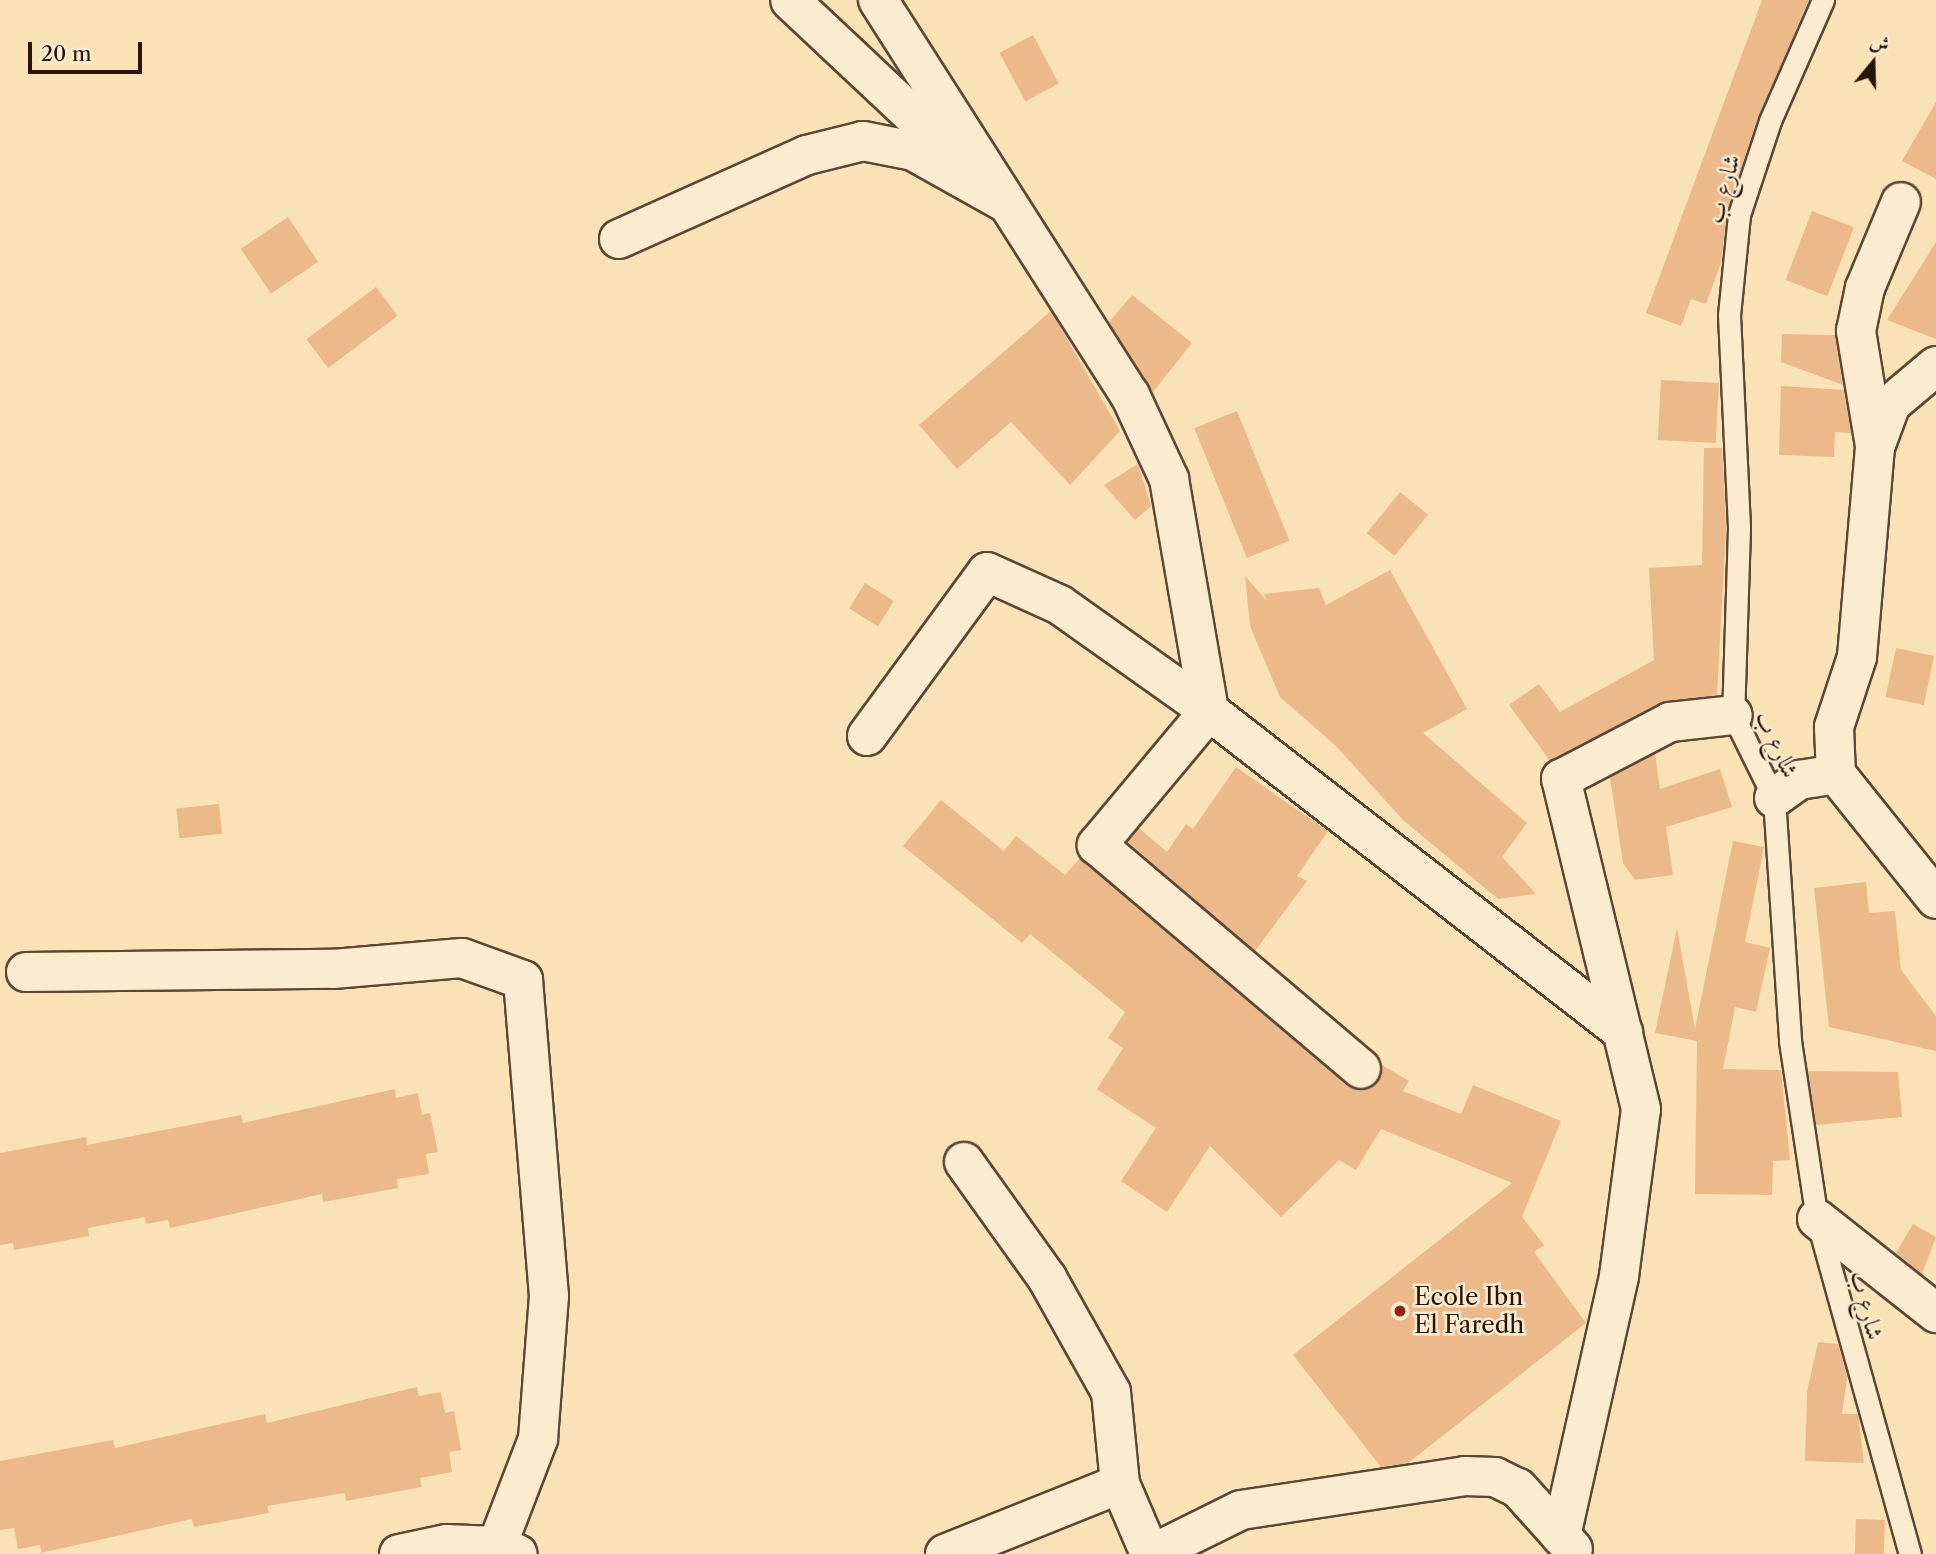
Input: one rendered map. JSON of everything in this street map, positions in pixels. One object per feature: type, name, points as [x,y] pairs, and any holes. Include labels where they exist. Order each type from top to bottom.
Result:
[{"type":"street","points":[[790,0],[1006,204]]},
{"type":"street","points":[[878,0],[1130,395],[1169,480],[1209,710],[1097,845],[1361,1069]]},
{"type":"street","points":[[619,239],[807,155],[863,141],[913,151],[1006,204]]},
{"type":"street","points":[[1901,202],[1865,288],[1856,331],[1875,447],[1857,657],[1834,727],[1836,774],[1936,899]]},
{"type":"street","points":[[1875,447],[1891,404],[1936,366]]},
{"type":"street","points":[[867,736],[988,572],[1060,605],[1209,710],[1623,1032]]},
{"type":"street","points":[[1569,1545],[1619,1276],[1641,1109],[1561,779],[1670,722],[1734,715]]},
{"type":"street","points":[[1774,798],[1799,780],[1836,774]]},
{"type":"street","points":[[26,972],[333,969],[462,958],[523,980],[549,1296],[538,1439],[508,1550],[446,1544],[399,1554]]},
{"type":"street","points":[[964,1162],[1047,1278],[1111,1392],[1120,1439],[1120,1484],[1151,1554],[1241,1510],[1465,1476],[1494,1477],[1518,1488],[1569,1545]]},
{"type":"street","points":[[1817,1219],[1936,1313]]},
{"type":"street","points":[[945,1554],[1120,1484]]},
{"type":"lane","name":"شارع ب","points":[[1823,0],[1770,121],[1739,215],[1730,315],[1739,528],[1734,715],[1774,798],[1790,1041],[1817,1219],[1910,1554]]},
{"type":"building","points":[[1762,0],[1809,0],[1758,117],[1727,211],[1721,263],[1706,304],[1691,299],[1681,326],[1646,313]]},
{"type":"building","points":[[1033,35],[1059,84],[1025,101],[999,53]]},
{"type":"building","points":[[1936,102],[1936,179],[1902,161]]},
{"type":"building","points":[[1812,211],[1854,227],[1827,296],[1785,280]]},
{"type":"building","points":[[288,217],[318,262],[271,294],[241,249]]},
{"type":"building","points":[[1936,242],[1936,339],[1887,320]]},
{"type":"building","points":[[376,287],[398,316],[328,368],[307,339]]},
{"type":"building","points":[[1132,295],[1192,343],[1153,392],[1109,322]]},
{"type":"building","points":[[1051,311],[1120,431],[1070,485],[1011,422],[957,469],[919,425]]},
{"type":"building","points":[[1782,334],[1835,335],[1843,385],[1781,362]]},
{"type":"building","points":[[1661,380],[1719,383],[1716,443],[1658,440]]},
{"type":"building","points":[[1781,386],[1844,390],[1851,433],[1835,432],[1834,457],[1779,455]]},
{"type":"building","points":[[1237,411],[1289,541],[1247,558],[1194,428]]},
{"type":"building","points":[[1704,448],[1722,448],[1726,528],[1717,695],[1660,703],[1550,761],[1509,705],[1539,684],[1560,712],[1654,660],[1649,568],[1702,565]]},
{"type":"building","points":[[1138,464],[1151,506],[1135,520],[1104,485]]},
{"type":"building","points":[[1400,492],[1428,515],[1395,556],[1367,533]]},
{"type":"building","points":[[1390,570],[1467,709],[1423,733],[1527,823],[1502,857],[1536,894],[1498,899],[1403,820],[1336,746],[1280,697],[1250,626],[1245,576],[1267,601],[1264,594],[1319,588],[1326,605]]},
{"type":"building","points":[[865,583],[894,601],[878,626],[849,608]]},
{"type":"building","points":[[1896,648],[1934,656],[1924,705],[1886,697]]},
{"type":"building","points":[[1655,754],[1660,789],[1720,769],[1732,807],[1666,827],[1673,875],[1635,880],[1623,863],[1610,778]]},
{"type":"building","points":[[1236,767],[1328,831],[1297,876],[1307,881],[1255,951],[1128,842],[1139,828],[1167,852],[1186,824],[1193,829]]},
{"type":"building","points":[[941,800],[1004,851],[1016,836],[1065,875],[1080,858],[1347,1086],[1369,1089],[1382,1065],[1409,1081],[1403,1091],[1461,1114],[1473,1085],[1561,1121],[1522,1217],[1544,1245],[1534,1252],[1586,1323],[1408,1463],[1381,1467],[1293,1355],[1512,1183],[1381,1129],[1356,1170],[1339,1160],[1281,1217],[1210,1146],[1167,1212],[1121,1181],[1156,1128],[1097,1089],[1123,1048],[1108,1038],[1125,1012],[1030,934],[1022,943],[903,846]]},
{"type":"building","points":[[219,804],[222,834],[179,838],[176,808]]},
{"type":"building","points":[[1733,841],[1764,847],[1745,942],[1770,948],[1756,1012],[1735,1007],[1723,1069],[1781,1070],[1790,1160],[1773,1161],[1772,1195],[1695,1194],[1697,1041],[1655,1033],[1677,928],[1695,1029]]},
{"type":"building","points":[[1866,882],[1869,913],[1895,911],[1901,970],[1936,1016],[1936,1051],[1829,1027],[1814,888]]},
{"type":"building","points":[[1808,1071],[1898,1072],[1902,1117],[1816,1125]]},
{"type":"building","points":[[395,1089],[396,1098],[418,1093],[422,1115],[430,1113],[438,1152],[426,1154],[429,1174],[397,1179],[398,1188],[323,1202],[322,1194],[170,1228],[168,1220],[146,1224],[145,1217],[88,1228],[89,1236],[14,1250],[13,1243],[0,1245],[0,1153],[86,1137],[87,1145],[241,1115],[243,1123]]},
{"type":"building","points":[[1913,1224],[1936,1237],[1922,1274],[1896,1253]]},
{"type":"building","points":[[1818,1342],[1838,1344],[1847,1377],[1842,1414],[1858,1414],[1864,1463],[1805,1461],[1807,1392]]},
{"type":"building","points":[[417,1387],[419,1396],[441,1392],[445,1413],[454,1411],[461,1450],[449,1452],[452,1472],[420,1478],[422,1487],[346,1501],[345,1493],[267,1506],[269,1513],[194,1527],[192,1519],[41,1553],[40,1545],[18,1549],[14,1528],[0,1530],[0,1461],[113,1440],[115,1448],[265,1414],[267,1423]]},
{"type":"building","points":[[1856,1519],[1885,1520],[1884,1554],[1855,1554]]},
{"type":"place","name":"Ecole Ibn El Faredh","points":[[1400,1311]]}]
